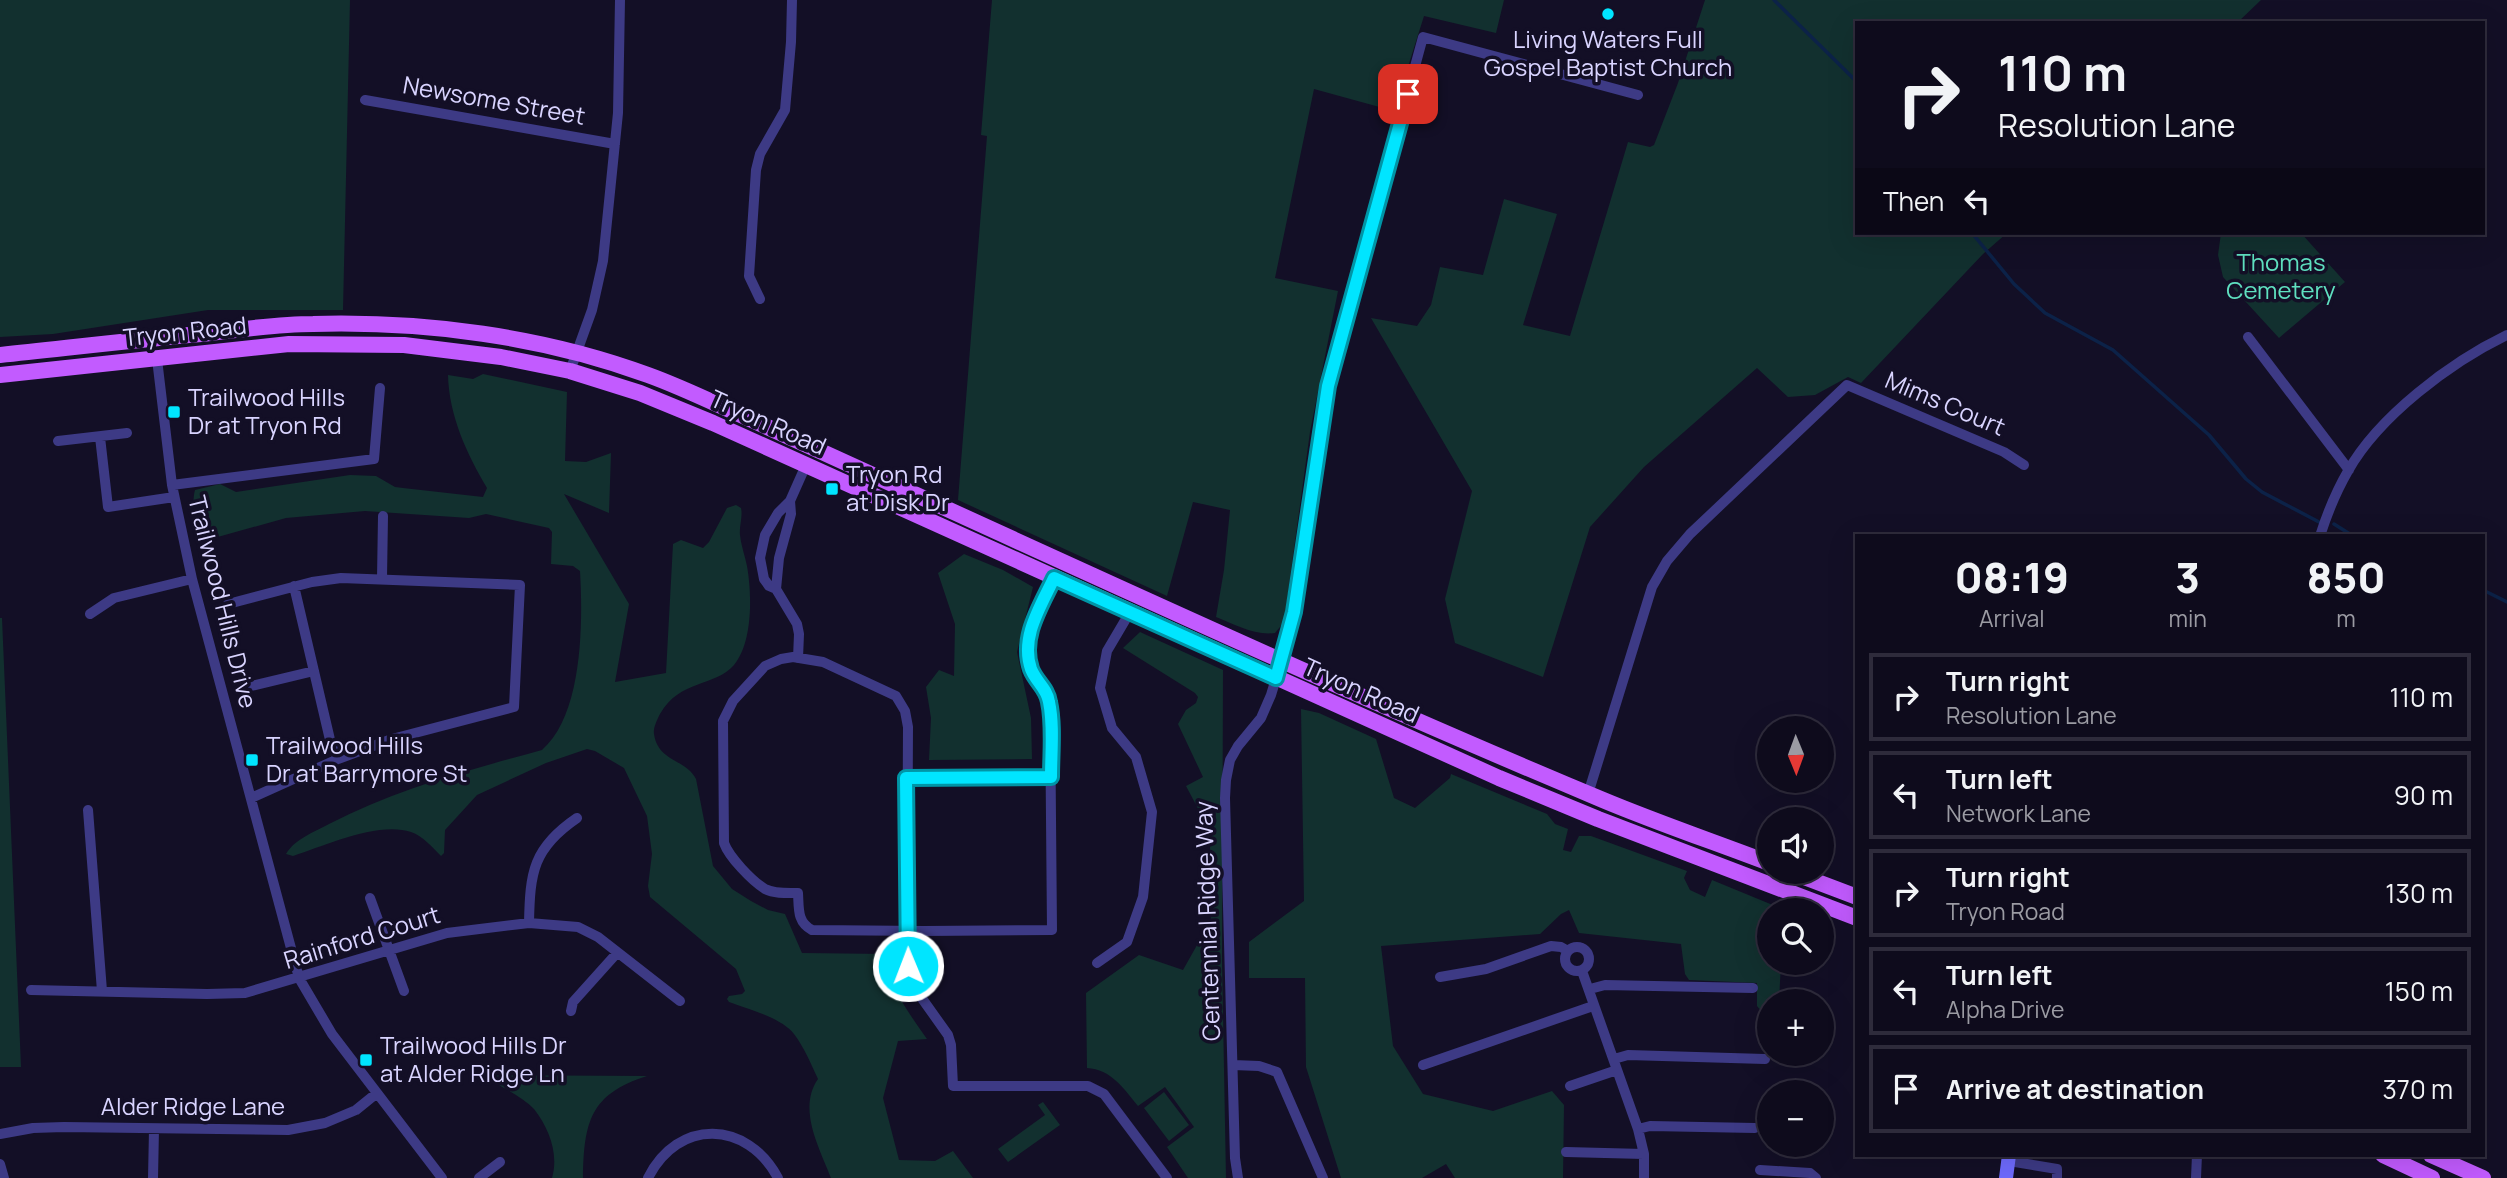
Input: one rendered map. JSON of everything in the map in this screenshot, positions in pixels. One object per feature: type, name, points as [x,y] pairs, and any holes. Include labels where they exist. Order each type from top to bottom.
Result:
[{"type":"main road","name":"Tryon Road","points":[[0,355],[266,327],[346,324],[425,327],[505,338],[647,374],[721,406],[1279,670],[1499,778],[1598,819],[1855,917]]},
{"type":"main road","points":[[157,359],[164,348],[174,345],[227,338],[266,327]]},
{"type":"main road","name":"Tryon Road","points":[[0,375],[289,344],[376,344],[462,351],[570,372],[640,393],[1130,612],[1757,858]]},
{"type":"main road","points":[[1823,884],[1855,896]]},
{"type":"main road","points":[[2387,1157],[2432,1178]]},
{"type":"main road","points":[[2436,1157],[2483,1178]]},
{"type":"street","points":[[570,372],[600,279],[620,75],[620,0]]},
{"type":"street","points":[[760,299],[749,276],[756,170],[760,154],[785,110],[792,42],[792,0]]},
{"type":"street","name":"Centennial Ridge Way","points":[[1238,1178],[1235,1158],[1226,780],[1230,760],[1261,718],[1279,670],[1294,612],[1328,386],[1423,37],[1638,95]]},
{"type":"street","name":"Newsome Street","points":[[365,100],[615,144]]},
{"type":"street","points":[[2321,534],[2348,470],[2368,442],[2414,394],[2451,367],[2507,335]]},
{"type":"street","points":[[2248,337],[2348,470]]},
{"type":"street","name":"Trailwood Hills Drive","points":[[157,359],[172,485],[192,579],[299,978],[332,1034],[442,1178]]},
{"type":"street","name":"Mims Court","points":[[1588,793],[1652,587],[1667,561],[1690,534],[1847,385],[2004,452],[2024,465]]},
{"type":"street","points":[[172,485],[374,458],[380,388]]},
{"type":"street","points":[[58,441],[127,433]]},
{"type":"street","points":[[100,437],[108,507],[174,497]]},
{"type":"street","points":[[798,658],[797,624],[776,589],[769,586],[764,579],[760,565],[761,550],[772,520],[790,501],[806,465]]},
{"type":"street","points":[[776,589],[779,581],[779,558],[792,514],[790,501]]},
{"type":"street","points":[[382,578],[383,516]]},
{"type":"street","points":[[228,604],[294,586],[341,578],[520,585],[514,707],[392,739],[338,759],[251,798]]},
{"type":"street","points":[[1054,578],[1032,624],[1029,648],[1032,672],[1047,693],[1050,707],[1052,930],[907,930],[812,930],[804,926],[800,919],[799,893],[766,889],[727,851],[723,833],[723,720],[733,701],[765,666],[781,659],[798,658],[824,662],[886,691],[899,700],[905,711],[908,727],[906,778],[907,930],[908,966],[911,983],[948,1035],[953,1086],[1088,1086],[1097,1089],[1104,1094],[1167,1178]]},
{"type":"street","points":[[90,614],[114,598],[192,579]]},
{"type":"street","points":[[294,586],[331,744],[338,759]]},
{"type":"street","points":[[1097,963],[1126,942],[1143,897],[1152,812],[1136,757],[1112,729],[1100,688],[1107,651],[1130,612]]},
{"type":"street","points":[[251,686],[314,671]]},
{"type":"street","points":[[906,778],[1051,777]]},
{"type":"street","points":[[88,810],[102,990]]},
{"type":"street","points":[[529,923],[531,876],[544,848],[558,831],[577,818]]},
{"type":"street","points":[[370,898],[404,991]]},
{"type":"street","name":"Rainford Court","points":[[31,990],[207,995],[245,993],[447,933],[529,923],[578,927],[598,937],[680,1001]]},
{"type":"street","points":[[1440,977],[1486,969],[1551,946],[1568,951],[1579,947],[1589,954],[1590,961],[1582,971]]},
{"type":"street","points":[[1568,951],[1565,958],[1567,966],[1574,971],[1582,971]]},
{"type":"street","points":[[571,1011],[573,1002],[617,953]]},
{"type":"street","points":[[1582,971],[1639,1129],[1644,1154],[1644,1178]]},
{"type":"street","points":[[1590,989],[1605,985],[1753,988]]},
{"type":"street","points":[[1423,1065],[1593,1006]]},
{"type":"street","points":[[1570,1086],[1616,1065],[1628,1055],[1757,1059]]},
{"type":"street","points":[[1234,1065],[1259,1066],[1277,1072],[1323,1178]]},
{"type":"street","name":"Alder Ridge Lane","points":[[0,1134],[33,1128],[288,1130],[325,1123],[356,1110],[377,1093]]},
{"type":"street","points":[[1639,1129],[1650,1126],[1755,1128]]},
{"type":"street","points":[[153,1178],[154,1129]]},
{"type":"street","points":[[648,1178],[663,1154],[674,1145],[706,1132],[723,1134],[745,1143],[771,1164],[778,1178]]},
{"type":"street","points":[[1566,1152],[1644,1154]]},
{"type":"street","points":[[2197,1157],[2199,1177]]},
{"type":"street","points":[[2006,1178],[2009,1158],[2057,1168],[2057,1178]]},
{"type":"street","points":[[479,1178],[500,1162]]},
{"type":"street","points":[[0,1164],[4,1178]]},
{"type":"street","points":[[1760,1170],[1810,1173],[1816,1178]]},
{"type":"green space","points":[[0,0],[350,0],[343,310],[208,310],[53,334],[0,337]]},
{"type":"green space","points":[[992,0],[1504,0],[1496,33],[1424,16],[1394,111],[1314,89],[1275,278],[1338,291],[1310,432],[1284,622],[1275,633],[1252,631],[1216,617],[1230,510],[1193,502],[1167,596],[958,500],[987,136],[981,135]]},
{"type":"green space","points":[[1705,0],[2261,0],[2239,21],[1855,21],[1855,235],[2005,235],[1983,254],[1861,383],[1848,377],[1815,395],[1788,397],[1757,368],[1644,467],[1590,527],[1543,677],[1455,643],[1445,599],[1472,491],[1371,318],[1417,326],[1431,305],[1440,267],[1483,275],[1504,199],[1557,214],[1523,325],[1570,336],[1628,142],[1650,147],[1654,145]]},
{"type":"green space","name":"Thomas Cemetery","points":[[2221,235],[2303,235],[2345,282],[2279,338],[2223,277],[2218,255]]},
{"type":"green space","points":[[483,374],[567,392],[565,461],[586,462],[611,453],[609,513],[564,494],[629,604],[615,682],[666,673],[673,544],[681,540],[703,548],[727,508],[736,505],[741,508],[740,535],[750,590],[750,617],[745,644],[734,665],[726,672],[687,689],[668,703],[655,727],[657,743],[666,755],[686,767],[696,779],[713,866],[732,889],[768,910],[785,914],[802,953],[886,954],[895,988],[927,1039],[898,1041],[883,1098],[899,1160],[935,1161],[953,1151],[973,1178],[831,1178],[810,1116],[812,1091],[818,1079],[804,1050],[789,1028],[729,1002],[729,996],[745,991],[736,969],[650,897],[648,886],[652,854],[647,816],[624,768],[595,751],[587,749],[546,763],[477,795],[445,830],[444,853],[441,856],[419,836],[398,829],[367,832],[293,856],[286,854],[305,836],[381,800],[460,773],[542,750],[556,734],[573,691],[580,641],[580,571],[573,566],[551,564],[552,532],[549,528],[486,514],[469,518],[365,511],[286,518],[207,540],[199,530],[195,516],[195,490],[220,484],[236,492],[350,475],[376,476],[395,487],[483,497],[487,488],[460,434],[448,375],[473,379]]},
{"type":"green space","points":[[964,554],[1003,570],[1033,587],[1017,652],[1031,718],[1032,759],[929,760],[931,718],[926,687],[939,670],[954,676],[955,624],[938,573]]},
{"type":"green space","points":[[2,618],[21,1067],[0,1067]]},
{"type":"green space","points":[[1140,632],[1223,670],[1222,960],[1226,1178],[1188,1178],[1167,1147],[1194,1127],[1165,1087],[1138,1106],[1110,1076],[1087,1068],[1086,993],[1139,955],[1183,970],[1211,925],[1210,843],[1202,831],[1203,818],[1186,786],[1203,777],[1178,724],[1198,697],[1123,648]]},
{"type":"green space","points":[[1301,709],[1319,713],[1376,739],[1394,798],[1415,808],[1450,778],[1451,774],[1547,814],[1555,824],[1568,829],[1563,850],[1571,852],[1579,836],[1591,836],[1687,871],[1684,878],[1690,890],[1705,897],[1712,880],[1757,898],[1757,975],[1780,975],[1780,989],[1757,989],[1757,983],[1689,980],[1685,974],[1681,944],[1579,933],[1569,910],[1540,934],[1381,946],[1393,1046],[1423,1094],[1493,1111],[1552,1091],[1564,1105],[1563,1178],[1455,1178],[1446,1164],[1422,1178],[1341,1178],[1306,1067],[1305,978],[1249,978],[1249,942],[1304,901]]},
{"type":"green space","points":[[482,1075],[647,1076],[613,1092],[602,1101],[594,1113],[585,1141],[583,1178],[552,1178],[553,1151],[539,1116],[523,1100]]},
{"type":"green space","points":[[1164,1092],[1189,1125],[1169,1141],[1144,1108]]},
{"type":"green space","points":[[1043,1102],[1060,1125],[1008,1162],[998,1149],[1045,1115],[1038,1105]]},
{"type":"waterway","points":[[1774,0],[1855,80]]},
{"type":"waterway","points":[[1974,235],[2014,284],[2045,313],[2113,350],[2209,435],[2246,479],[2262,492],[2319,522]]},
{"type":"waterway","points":[[2334,524],[2350,534]]},
{"type":"waterway","points":[[2485,591],[2507,602]]},
{"type":"place","name":"Living Waters Full Gospel Baptist Church","points":[[1608,14]]},
{"type":"place","name":"Trailwood Hills Dr at Tryon Rd","points":[[174,412]]},
{"type":"place","name":"Tryon Rd at Disk Dr","points":[[832,489]]},
{"type":"place","name":"Trailwood Hills Dr at Barrymore St","points":[[252,760]]},
{"type":"place","name":"Trailwood Hills Dr at Alder Ridge Ln","points":[[366,1060]]},
{"type":"route","points":[[908,966],[906,778],[1051,777],[1050,707],[1047,693],[1032,672],[1029,648],[1032,624],[1054,578],[1276,678],[1294,612],[1328,386],[1408,94]]}]
